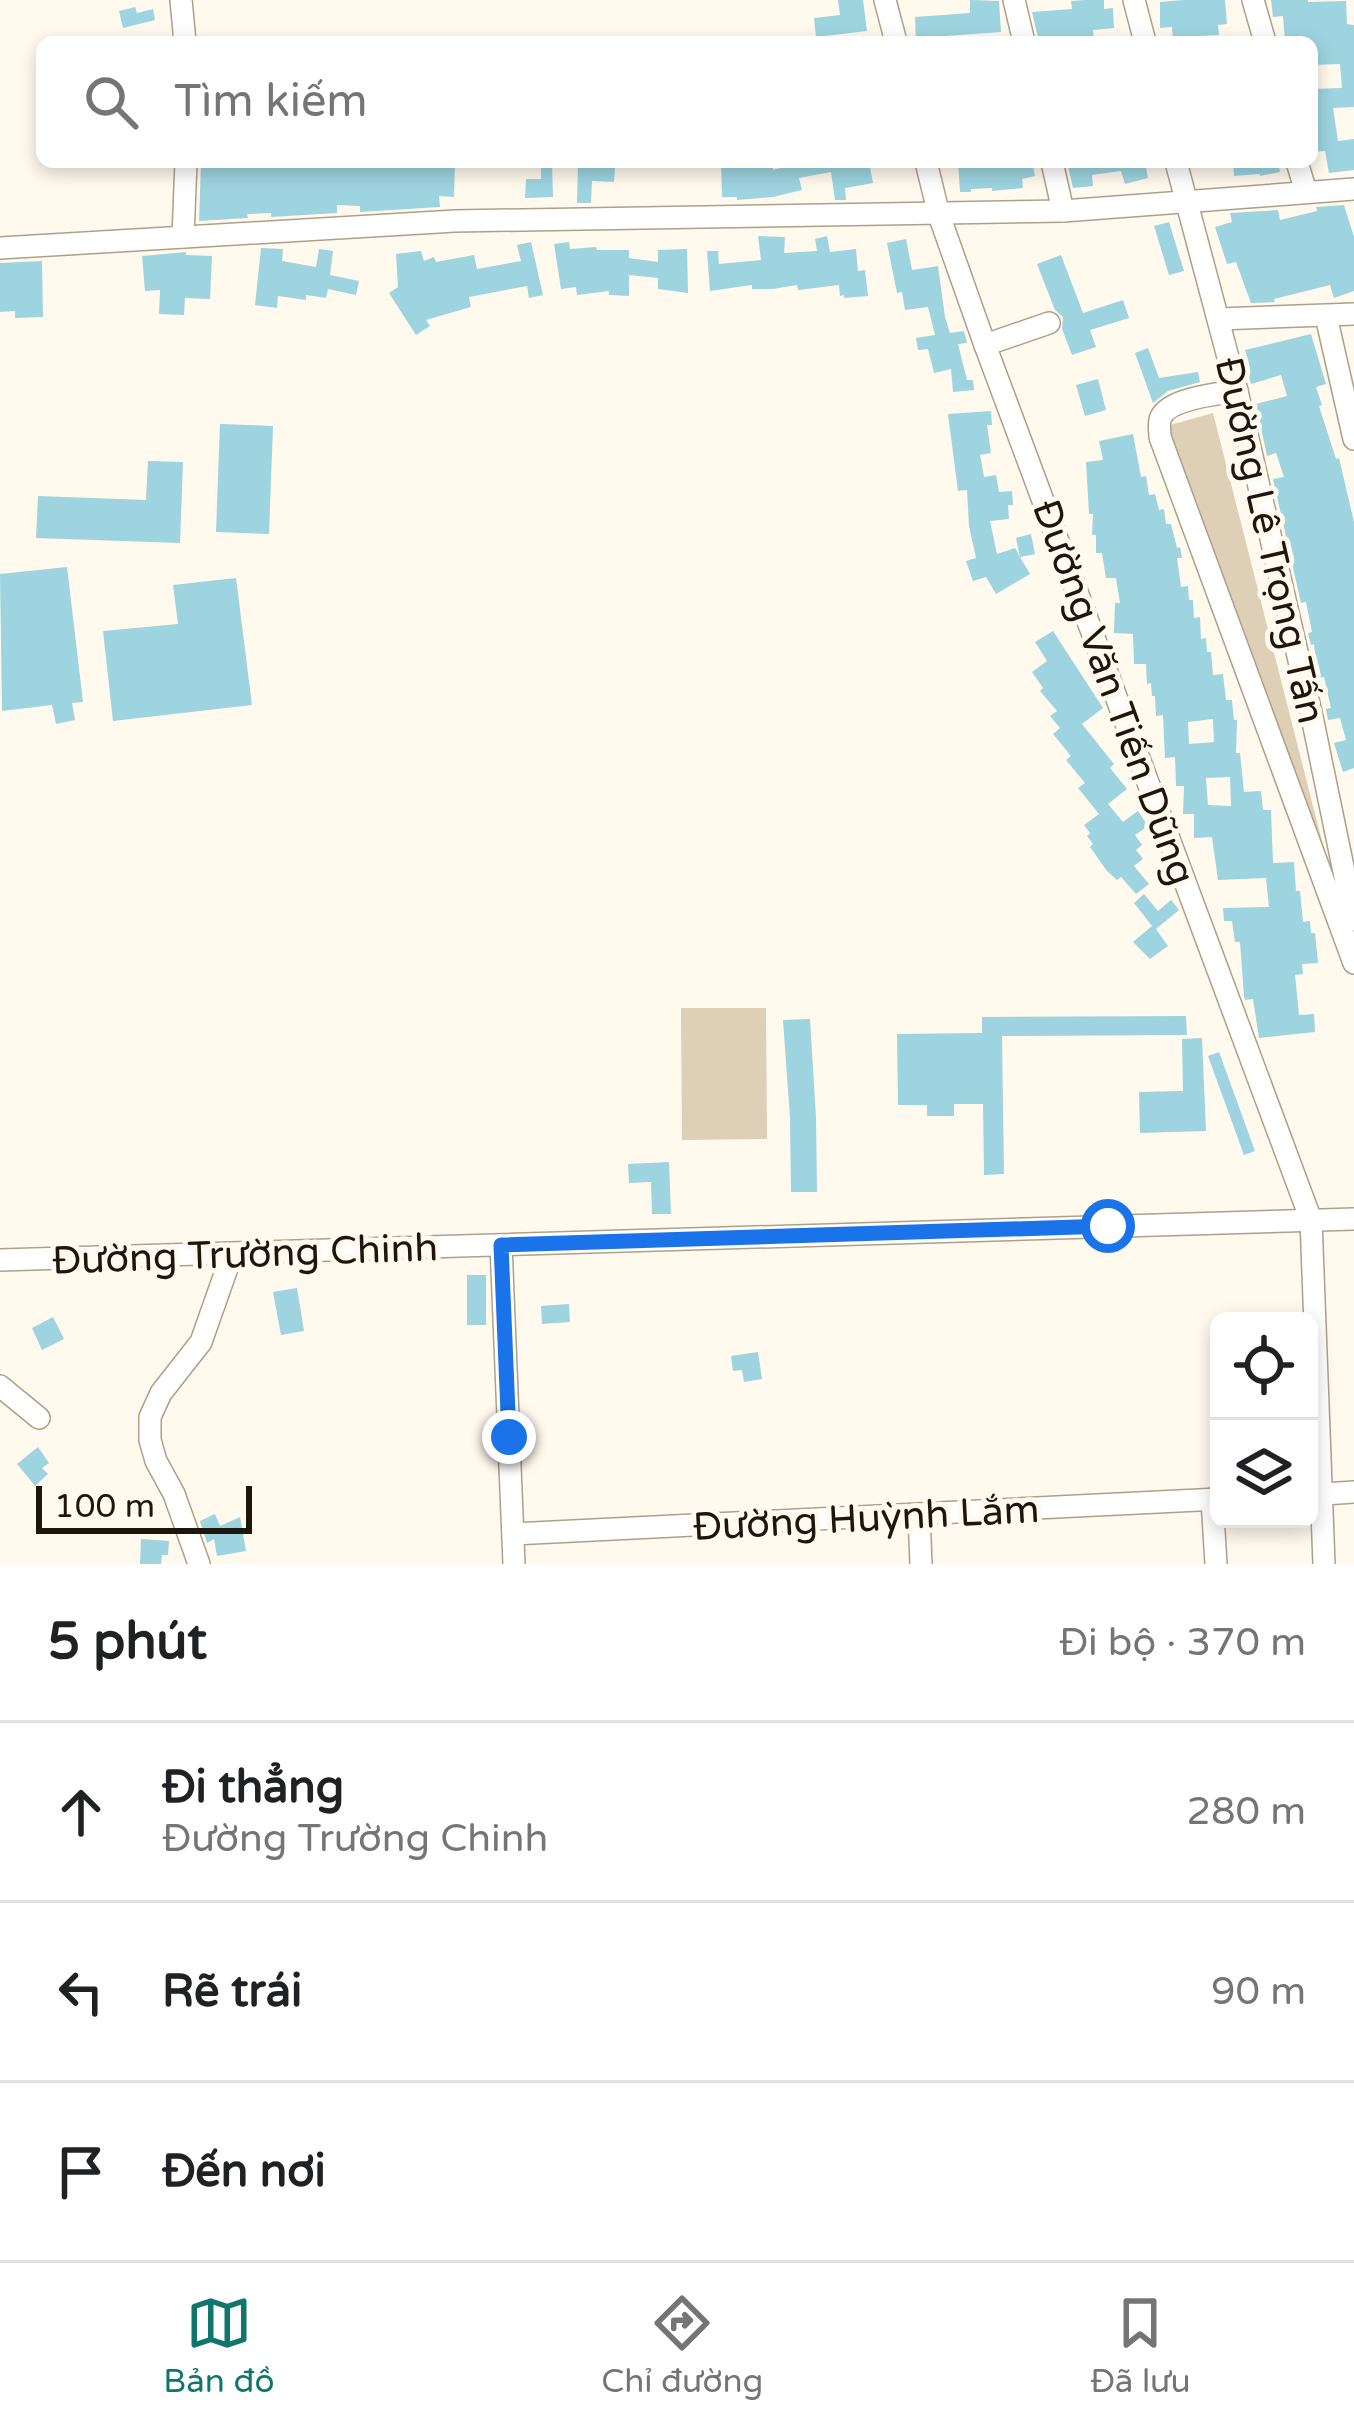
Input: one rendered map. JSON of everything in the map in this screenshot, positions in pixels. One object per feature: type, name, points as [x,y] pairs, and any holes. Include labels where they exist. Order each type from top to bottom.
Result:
[{"type":"street","points":[[181,0],[184,36]]},
{"type":"street","points":[[885,0],[894,36]]},
{"type":"street","points":[[1014,0],[1023,36]]},
{"type":"street","points":[[1134,0],[1143,36]]},
{"type":"street","points":[[1253,0],[1262,36]]},
{"type":"street","points":[[183,237],[186,168]]},
{"type":"street","name":"Đường Văn Tiến Dũng","points":[[927,168],[939,215],[986,345],[1311,1220],[1314,1420]]},
{"type":"street","points":[[1053,168],[1063,212]]},
{"type":"street","name":"Đường Lê Trọng Tấn","points":[[1178,168],[1237,391],[1354,920]]},
{"type":"street","points":[[1299,168],[1306,192]]},
{"type":"street","points":[[0,248],[455,221],[1063,212],[1354,189]]},
{"type":"street","points":[[1219,319],[1354,314]]},
{"type":"street","points":[[1326,316],[1354,439]]},
{"type":"street","points":[[986,345],[1049,323]]},
{"type":"street","points":[[1237,391],[1168,407],[1159,423],[1160,437],[1354,963]]},
{"type":"street","name":"Đường Trường Chinh","points":[[0,1260],[1354,1219]]},
{"type":"street","points":[[501,1245],[514,1564]]},
{"type":"street","points":[[199,1564],[156,1460],[150,1417],[161,1393],[201,1342],[232,1253]]},
{"type":"street","points":[[0,1386],[38,1418]]},
{"type":"street","points":[[1318,1494],[1354,1492]]},
{"type":"street","name":"Đường Huỳnh Lắm","points":[[513,1534],[1210,1499]]},
{"type":"street","points":[[919,1514],[921,1564]]},
{"type":"street","name":"Đường Văn Tiến Dũng","points":[[1318,1517],[1324,1564]]},
{"type":"street","points":[[1216,1528],[1216,1564]]},
{"type":"shaded area","points":[[1213,413],[1329,869],[1163,427]]},
{"type":"shaded area","points":[[681,1008],[766,1008],[767,1139],[682,1140]]},
{"type":"building","points":[[838,0],[863,0],[867,31],[816,36],[814,18],[840,15]]},
{"type":"building","points":[[970,0],[999,1],[1001,32],[916,36],[915,17],[970,13]]},
{"type":"building","points":[[1104,0],[1104,9],[1113,8],[1114,28],[1093,30],[1094,36],[1038,36],[1032,12],[1072,9],[1071,1]]},
{"type":"building","points":[[1225,0],[1227,24],[1218,25],[1219,35],[1173,36],[1172,27],[1160,28],[1160,2]]},
{"type":"building","points":[[1271,0],[1346,1],[1347,24],[1354,25],[1354,107],[1333,108],[1338,141],[1354,139],[1354,170],[1329,173],[1325,151],[1318,152],[1318,89],[1342,88],[1340,64],[1318,65],[1318,36],[1285,36],[1283,16],[1273,17]]},
{"type":"building","points":[[135,7],[137,13],[153,9],[155,20],[123,28],[119,11]]},
{"type":"building","points":[[201,168],[455,168],[454,197],[439,196],[440,207],[360,212],[360,206],[337,205],[337,213],[247,214],[248,218],[199,221]]},
{"type":"building","points":[[541,168],[552,168],[553,197],[525,198],[526,179],[541,179]]},
{"type":"building","points":[[578,168],[615,168],[614,182],[592,181],[591,203],[577,203]]},
{"type":"building","points":[[721,168],[870,168],[873,183],[845,188],[846,200],[835,200],[831,172],[799,178],[802,190],[773,197],[722,197]]},
{"type":"building","points":[[958,168],[1033,168],[1035,176],[1022,179],[1023,188],[960,192]]},
{"type":"building","points":[[1068,168],[1146,168],[1148,178],[1125,184],[1121,171],[1092,175],[1093,186],[1073,188]]},
{"type":"building","points":[[1233,168],[1279,168],[1280,172],[1260,176],[1234,176]]},
{"type":"building","points":[[1344,205],[1354,237],[1354,291],[1334,298],[1330,285],[1275,302],[1251,303],[1236,262],[1227,264],[1215,227],[1232,222],[1230,213],[1278,210],[1280,220],[1317,211],[1316,207]]},
{"type":"building","points":[[1169,222],[1184,271],[1169,275],[1154,226]]},
{"type":"building","points":[[758,236],[785,237],[784,253],[817,251],[815,239],[827,236],[830,252],[856,249],[868,296],[844,298],[839,285],[798,290],[797,285],[752,289],[752,285],[710,291],[707,251],[718,251],[719,264],[761,260]]},
{"type":"building","points":[[906,239],[912,270],[938,266],[945,317],[950,333],[964,331],[967,343],[958,344],[974,390],[953,392],[951,369],[934,373],[928,349],[918,350],[916,338],[935,335],[928,307],[905,310],[887,243]]},
{"type":"building","points":[[531,242],[543,295],[529,298],[527,286],[469,297],[471,307],[426,320],[430,326],[416,335],[389,293],[398,287],[396,254],[421,251],[424,261],[434,257],[436,262],[474,255],[477,269],[521,261],[517,245]]},
{"type":"building","points":[[569,242],[570,249],[629,250],[629,258],[658,262],[658,250],[687,249],[688,293],[658,289],[658,278],[629,275],[629,296],[609,295],[609,291],[577,295],[576,287],[561,289],[554,244]]},
{"type":"building","points":[[261,248],[283,249],[282,261],[316,267],[319,249],[333,251],[330,275],[359,281],[356,295],[328,289],[326,298],[278,296],[277,308],[255,305]]},
{"type":"building","points":[[186,252],[212,256],[210,299],[185,298],[184,315],[159,314],[160,290],[145,291],[142,256]]},
{"type":"building","points":[[1061,255],[1083,313],[1123,300],[1129,318],[1090,330],[1096,347],[1072,355],[1062,329],[1063,317],[1055,310],[1037,264]]},
{"type":"building","points":[[42,261],[43,317],[15,318],[15,311],[0,312],[0,263]]},
{"type":"building","points":[[1311,334],[1326,384],[1316,387],[1319,406],[1339,458],[1354,522],[1354,768],[1343,772],[1334,743],[1346,740],[1340,718],[1328,720],[1326,709],[1331,708],[1324,677],[1318,678],[1306,602],[1301,603],[1273,479],[1284,477],[1276,453],[1267,456],[1256,404],[1287,396],[1281,375],[1251,384],[1245,362],[1245,350]]},
{"type":"building","points":[[1148,348],[1159,378],[1198,372],[1200,382],[1168,391],[1153,403],[1135,353]]},
{"type":"building","points":[[1098,379],[1106,410],[1085,416],[1076,385]]},
{"type":"building","points":[[991,411],[992,425],[987,425],[991,453],[980,455],[984,477],[996,475],[999,492],[1012,491],[1013,505],[1008,505],[1009,519],[990,521],[997,554],[1015,548],[1030,574],[996,594],[986,577],[973,581],[966,561],[976,558],[967,490],[958,491],[948,414]]},
{"type":"building","points":[[220,424],[273,426],[269,534],[216,532]]},
{"type":"building","points":[[1133,434],[1141,477],[1146,476],[1149,495],[1155,494],[1159,510],[1164,509],[1166,524],[1171,524],[1180,547],[1181,587],[1188,586],[1194,618],[1200,617],[1201,639],[1206,638],[1207,652],[1211,652],[1213,675],[1223,674],[1226,700],[1232,700],[1244,792],[1261,791],[1263,810],[1271,810],[1273,863],[1294,862],[1303,922],[1310,921],[1311,933],[1315,933],[1318,963],[1302,964],[1303,974],[1295,975],[1299,1015],[1314,1014],[1315,1032],[1259,1038],[1253,999],[1245,1000],[1240,942],[1235,942],[1232,921],[1224,921],[1223,908],[1269,907],[1266,878],[1218,880],[1212,837],[1194,838],[1194,814],[1183,814],[1184,786],[1176,786],[1175,757],[1165,758],[1163,715],[1156,716],[1146,664],[1134,664],[1133,634],[1114,633],[1115,603],[1120,603],[1116,578],[1106,578],[1102,553],[1096,553],[1096,535],[1092,535],[1093,514],[1089,514],[1086,462],[1103,460],[1099,441]],"holes":[[[1213,719],[1214,742],[1189,744],[1188,722]],[[1230,777],[1231,806],[1208,805],[1206,778]]]},
{"type":"building","points":[[148,461],[183,462],[180,543],[36,538],[38,496],[146,500]]},
{"type":"building","points":[[1031,534],[1035,554],[1020,557],[1016,538]]},
{"type":"building","points":[[67,567],[83,702],[72,703],[75,720],[56,724],[52,705],[2,711],[0,574]]},
{"type":"building","points":[[236,578],[252,705],[113,721],[103,631],[178,624],[173,585]]},
{"type":"building","points":[[1053,631],[1103,708],[1082,724],[1127,789],[1108,804],[1123,822],[1138,811],[1148,826],[1135,835],[1142,845],[1136,850],[1143,859],[1134,866],[1149,884],[1136,894],[1121,877],[1117,880],[1107,871],[1090,847],[1090,833],[1084,825],[1099,814],[1078,788],[1085,783],[1053,734],[1060,728],[1050,716],[1057,711],[1032,672],[1047,661],[1035,642]]},
{"type":"building","points":[[1144,894],[1158,911],[1171,900],[1179,910],[1156,929],[1168,946],[1150,959],[1133,942],[1152,926],[1134,903]]},
{"type":"building","points":[[1186,1016],[1187,1035],[1002,1036],[1004,1174],[984,1175],[983,1104],[954,1104],[954,1116],[927,1116],[927,1105],[898,1105],[897,1034],[982,1033],[982,1017]]},
{"type":"building","points":[[810,1019],[817,1192],[791,1192],[783,1020]]},
{"type":"building","points":[[1202,1038],[1206,1131],[1140,1133],[1139,1092],[1183,1091],[1182,1039]]},
{"type":"building","points":[[1219,1052],[1255,1151],[1244,1155],[1208,1056]]},
{"type":"building","points":[[669,1162],[671,1214],[652,1214],[651,1182],[629,1183],[628,1164]]},
{"type":"building","points":[[467,1275],[486,1275],[486,1325],[467,1325]]},
{"type":"building","points":[[297,1288],[304,1331],[281,1335],[273,1292]]},
{"type":"building","points":[[569,1304],[570,1322],[542,1324],[541,1306]]},
{"type":"building","points":[[53,1317],[64,1339],[42,1350],[32,1328]]},
{"type":"building","points":[[758,1352],[762,1379],[744,1382],[742,1370],[733,1371],[731,1356]]},
{"type":"building","points":[[38,1447],[49,1463],[42,1468],[48,1474],[35,1486],[17,1464]]},
{"type":"building","points":[[215,1514],[220,1526],[240,1517],[246,1551],[217,1556],[214,1539],[207,1543],[200,1521]]},
{"type":"building","points":[[141,1539],[169,1541],[168,1555],[162,1555],[161,1564],[140,1564]]},
{"type":"route","points":[[509,1437],[501,1245],[1108,1226]]}]
